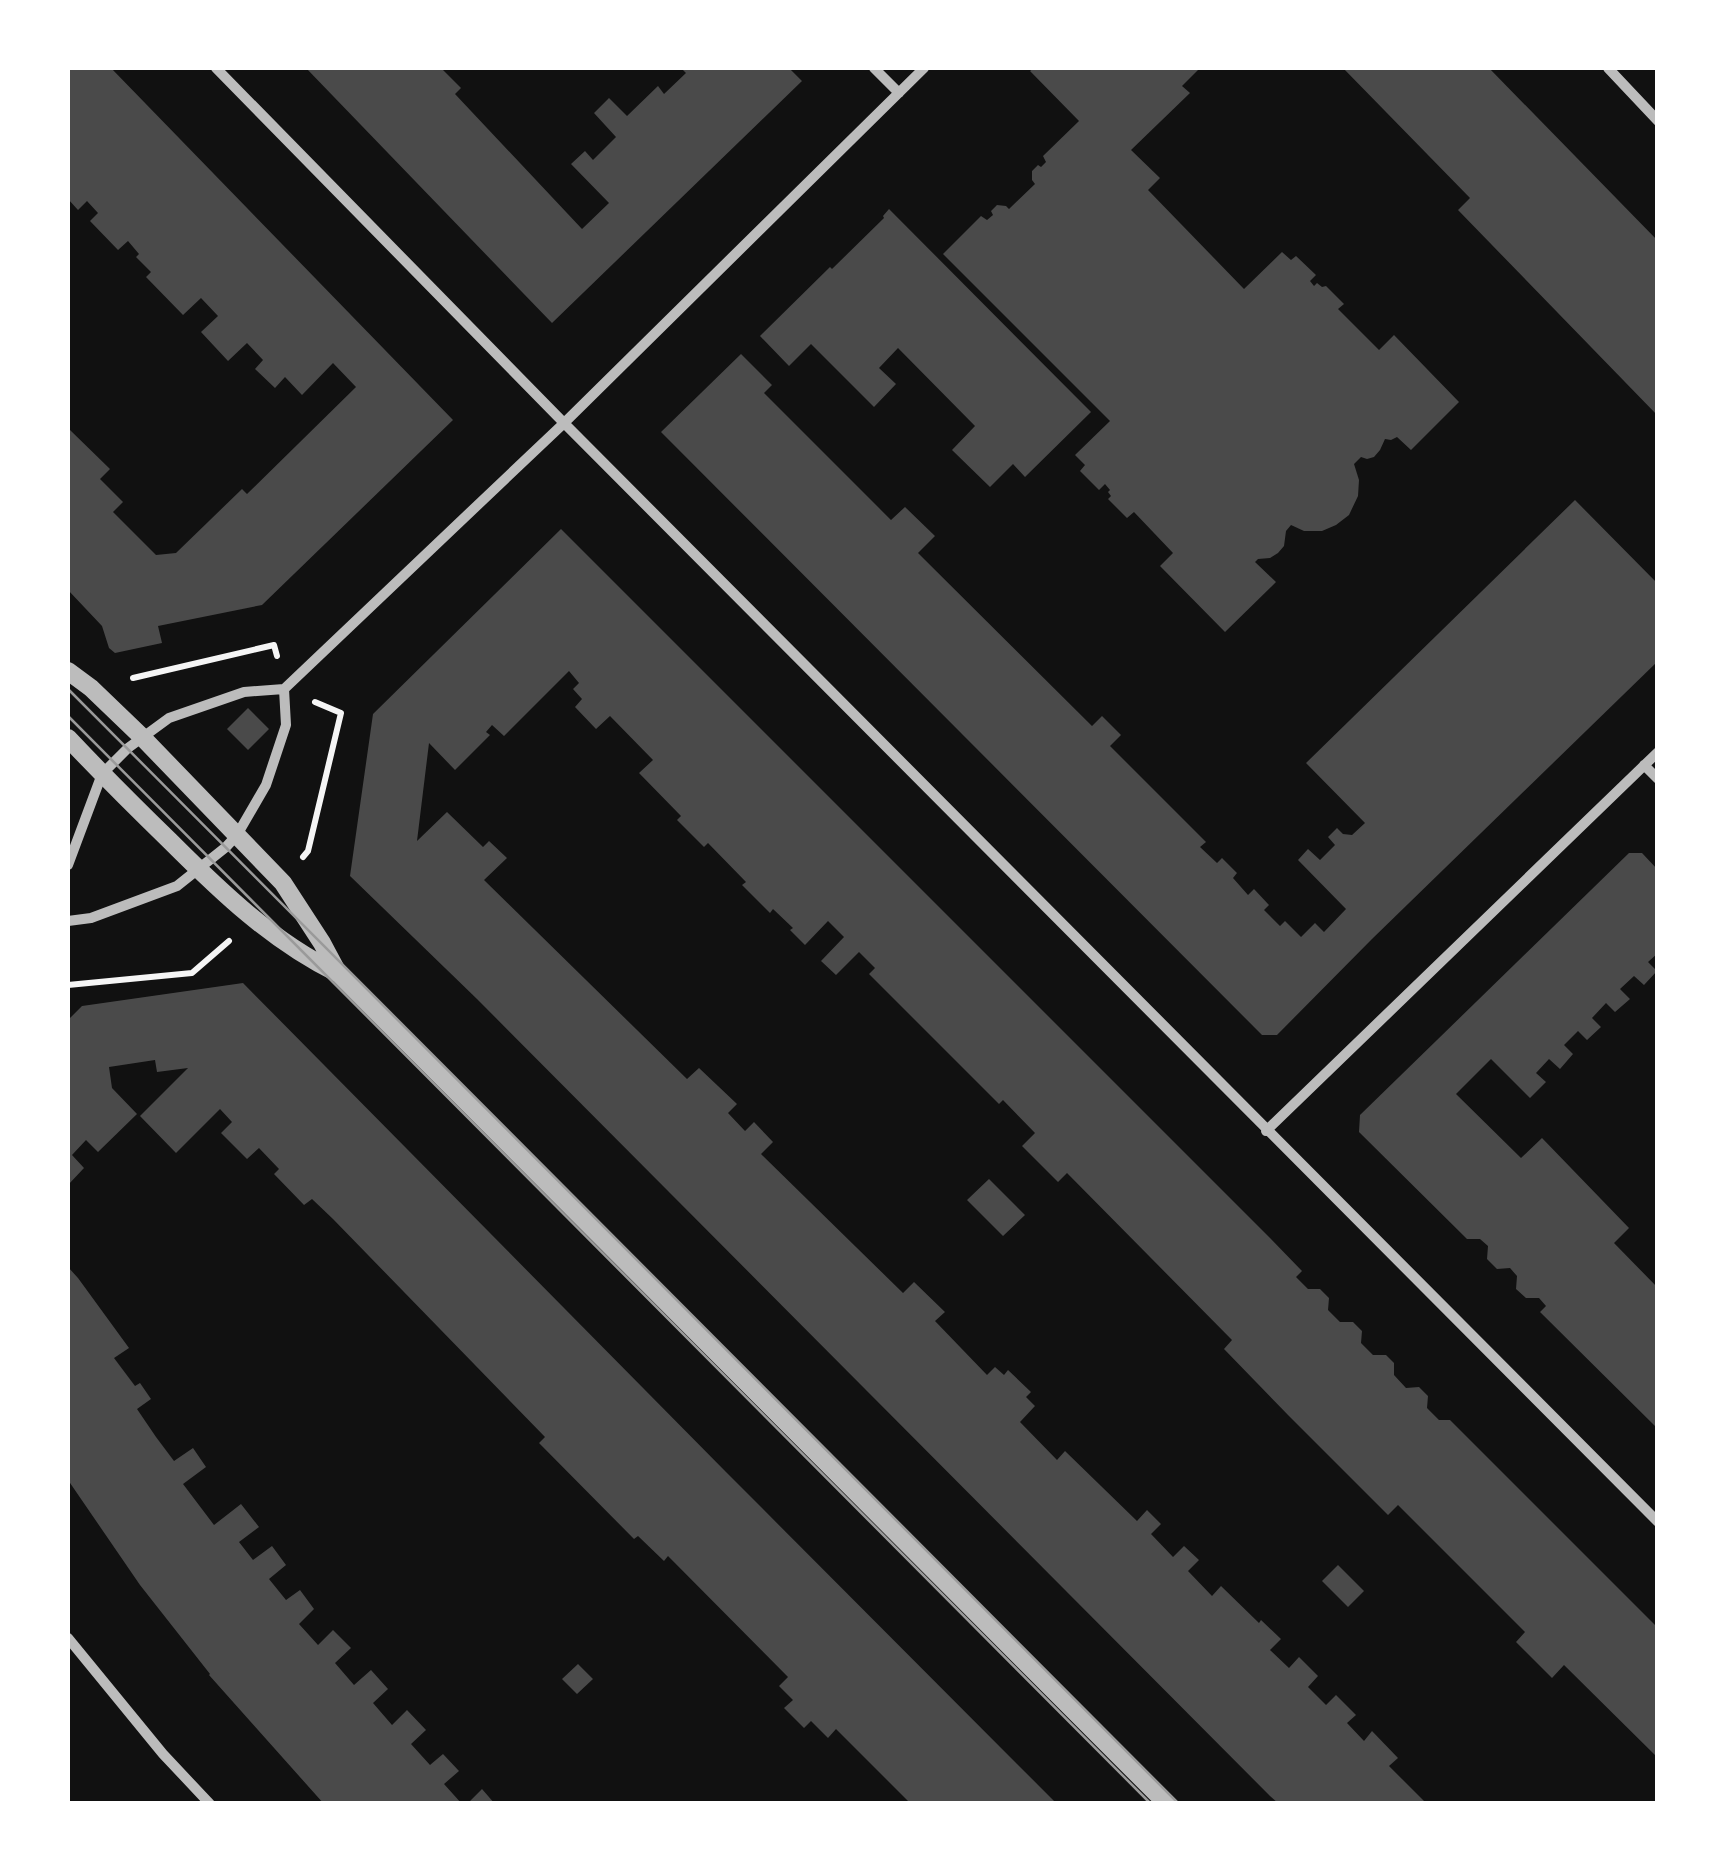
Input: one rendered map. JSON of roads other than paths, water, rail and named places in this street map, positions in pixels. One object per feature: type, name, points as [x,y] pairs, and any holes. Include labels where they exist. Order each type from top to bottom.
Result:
[{"type":"street","points":[[216,68],[1266,1131],[1658,1522]]},
{"type":"street","points":[[874,68],[899,92]]},
{"type":"street","points":[[68,865],[102,774],[142,737],[170,718],[244,692],[284,688],[564,423],[924,68]]},
{"type":"street","points":[[1608,68],[1658,120]]},
{"type":"street","points":[[68,671],[142,737],[282,883],[338,973],[1167,1804]]},
{"type":"street","points":[[68,921],[91,918],[177,886],[226,848],[266,785],[286,725],[284,688]]},
{"type":"street","points":[[68,738],[248,917],[310,960],[338,973]]},
{"type":"street","points":[[1266,1131],[1658,752]]},
{"type":"street","points":[[1644,765],[1658,779]]},
{"type":"street","points":[[68,1638],[163,1754],[210,1804]]},
{"type":"tram line","points":[[68,689],[1179,1804]]},
{"type":"tram line","points":[[68,716],[1151,1804]]}]
